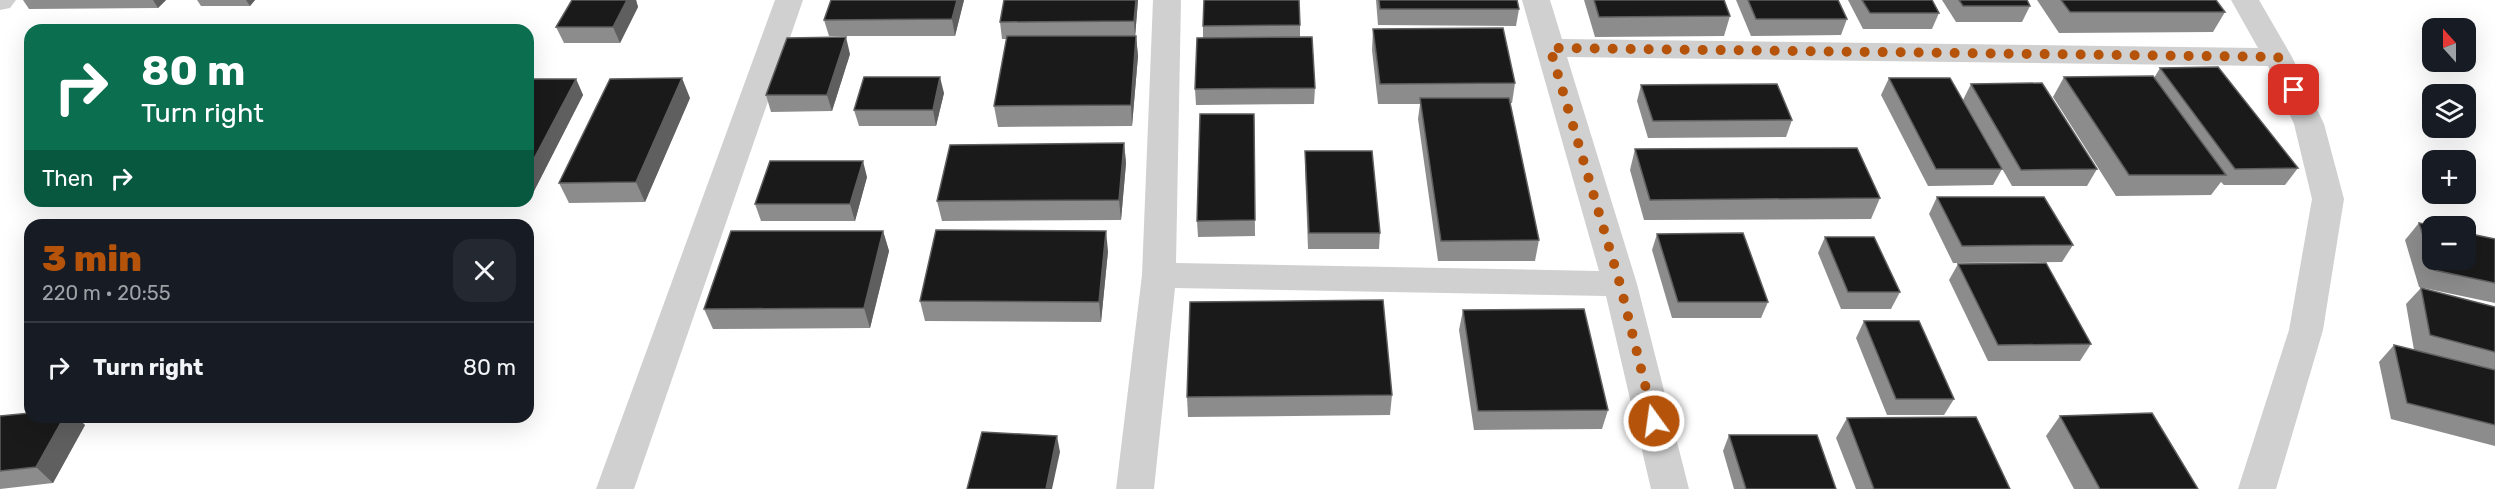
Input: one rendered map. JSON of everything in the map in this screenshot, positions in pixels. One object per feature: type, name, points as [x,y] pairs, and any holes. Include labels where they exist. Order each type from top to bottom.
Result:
[{"type":"street","points":[[615,489],[789,0]]},
{"type":"street","points":[[1135,489],[1159,275],[1167,0]]},
{"type":"street","points":[[1536,0],[1620,284],[1670,489]]},
{"type":"street","points":[[2245,0],[2278,57],[2309,124],[2328,199],[2306,330],[2257,489]]},
{"type":"street","points":[[1550,48],[2278,57]]},
{"type":"street","points":[[1159,275],[1620,284]]},
{"type":"building","points":[[572,0],[627,0],[613,27],[556,27]]},
{"type":"building","points":[[831,0],[957,0],[952,19],[824,20]]},
{"type":"building","points":[[1004,0],[1136,0],[1134,21],[1000,22]]},
{"type":"building","points":[[1204,0],[1299,0],[1300,25],[1203,26]]},
{"type":"building","points":[[1379,0],[1517,0],[1519,9],[1380,9]]},
{"type":"building","points":[[1594,0],[1724,0],[1730,16],[1599,17]]},
{"type":"building","points":[[1748,0],[1838,0],[1847,19],[1756,19]]},
{"type":"building","points":[[1862,0],[1932,0],[1939,13],[1870,13]]},
{"type":"building","points":[[1959,0],[2027,0],[2030,6],[1963,6]]},
{"type":"building","points":[[2061,0],[2216,0],[2225,12],[2070,12]]},
{"type":"building","points":[[1503,28],[1515,83],[1380,84],[1373,29]]},
{"type":"building","points":[[1007,36],[1136,36],[1131,105],[994,106]]},
{"type":"building","points":[[846,37],[827,95],[766,95],[787,38]]},
{"type":"building","points":[[1312,37],[1315,88],[1195,89],[1197,38]]},
{"type":"building","points":[[2218,67],[2298,168],[2235,169],[2160,68]]},
{"type":"building","points":[[2153,76],[2226,175],[2129,175],[2064,77]]},
{"type":"building","points":[[864,77],[940,77],[933,110],[854,110]]},
{"type":"building","points":[[682,78],[636,182],[559,183],[610,79]]},
{"type":"building","points":[[1889,78],[1950,78],[2002,169],[1936,169]]},
{"type":"building","points":[[534,79],[576,79],[534,159]]},
{"type":"building","points":[[2042,83],[2097,169],[2021,170],[1971,84]]},
{"type":"building","points":[[1777,84],[1792,120],[1653,121],[1641,85]]},
{"type":"building","points":[[1420,98],[1509,98],[1539,240],[1441,241]]},
{"type":"building","points":[[1200,114],[1254,114],[1255,220],[1197,221]]},
{"type":"building","points":[[1124,143],[1119,200],[937,201],[950,145]]},
{"type":"building","points":[[1857,148],[1880,198],[1650,200],[1635,149]]},
{"type":"building","points":[[1305,151],[1372,151],[1380,233],[1309,233]]},
{"type":"building","points":[[770,161],[863,161],[850,204],[755,204]]},
{"type":"building","points":[[1937,197],[2044,197],[2073,245],[1962,246]]},
{"type":"building","points":[[936,230],[1106,231],[1099,302],[920,301]]},
{"type":"building","points":[[731,231],[883,231],[864,308],[704,309]]},
{"type":"building","points":[[1743,233],[1768,302],[1678,302],[1657,234]]},
{"type":"building","points":[[2476,235],[2495,239],[2495,283],[2434,270],[2476,270]]},
{"type":"building","points":[[1825,237],[1874,237],[1900,292],[1848,292]]},
{"type":"building","points":[[2046,263],[2091,344],[1998,345],[1958,264]]},
{"type":"building","points":[[2421,288],[2495,307],[2495,352],[2430,335]]},
{"type":"building","points":[[1383,300],[1392,395],[1187,397],[1190,302]]},
{"type":"building","points":[[1584,309],[1608,410],[1478,411],[1463,310]]},
{"type":"building","points":[[1864,321],[1919,321],[1954,399],[1896,399]]},
{"type":"building","points":[[2394,345],[2495,370],[2495,425],[2407,403]]},
{"type":"building","points":[[2152,413],[2198,489],[2100,489],[2060,416]]},
{"type":"building","points":[[24,414],[24,423],[61,423],[36,467],[0,471],[0,416]]},
{"type":"building","points":[[1976,417],[2010,489],[1874,489],[1847,418]]},
{"type":"building","points":[[982,432],[1057,436],[1046,489],[967,489]]},
{"type":"building","points":[[1729,435],[1817,435],[1836,489],[1746,489]]},
{"type":"route","points":[[1654,421],[1620,284],[1550,48],[2278,57],[2294,90]]}]
